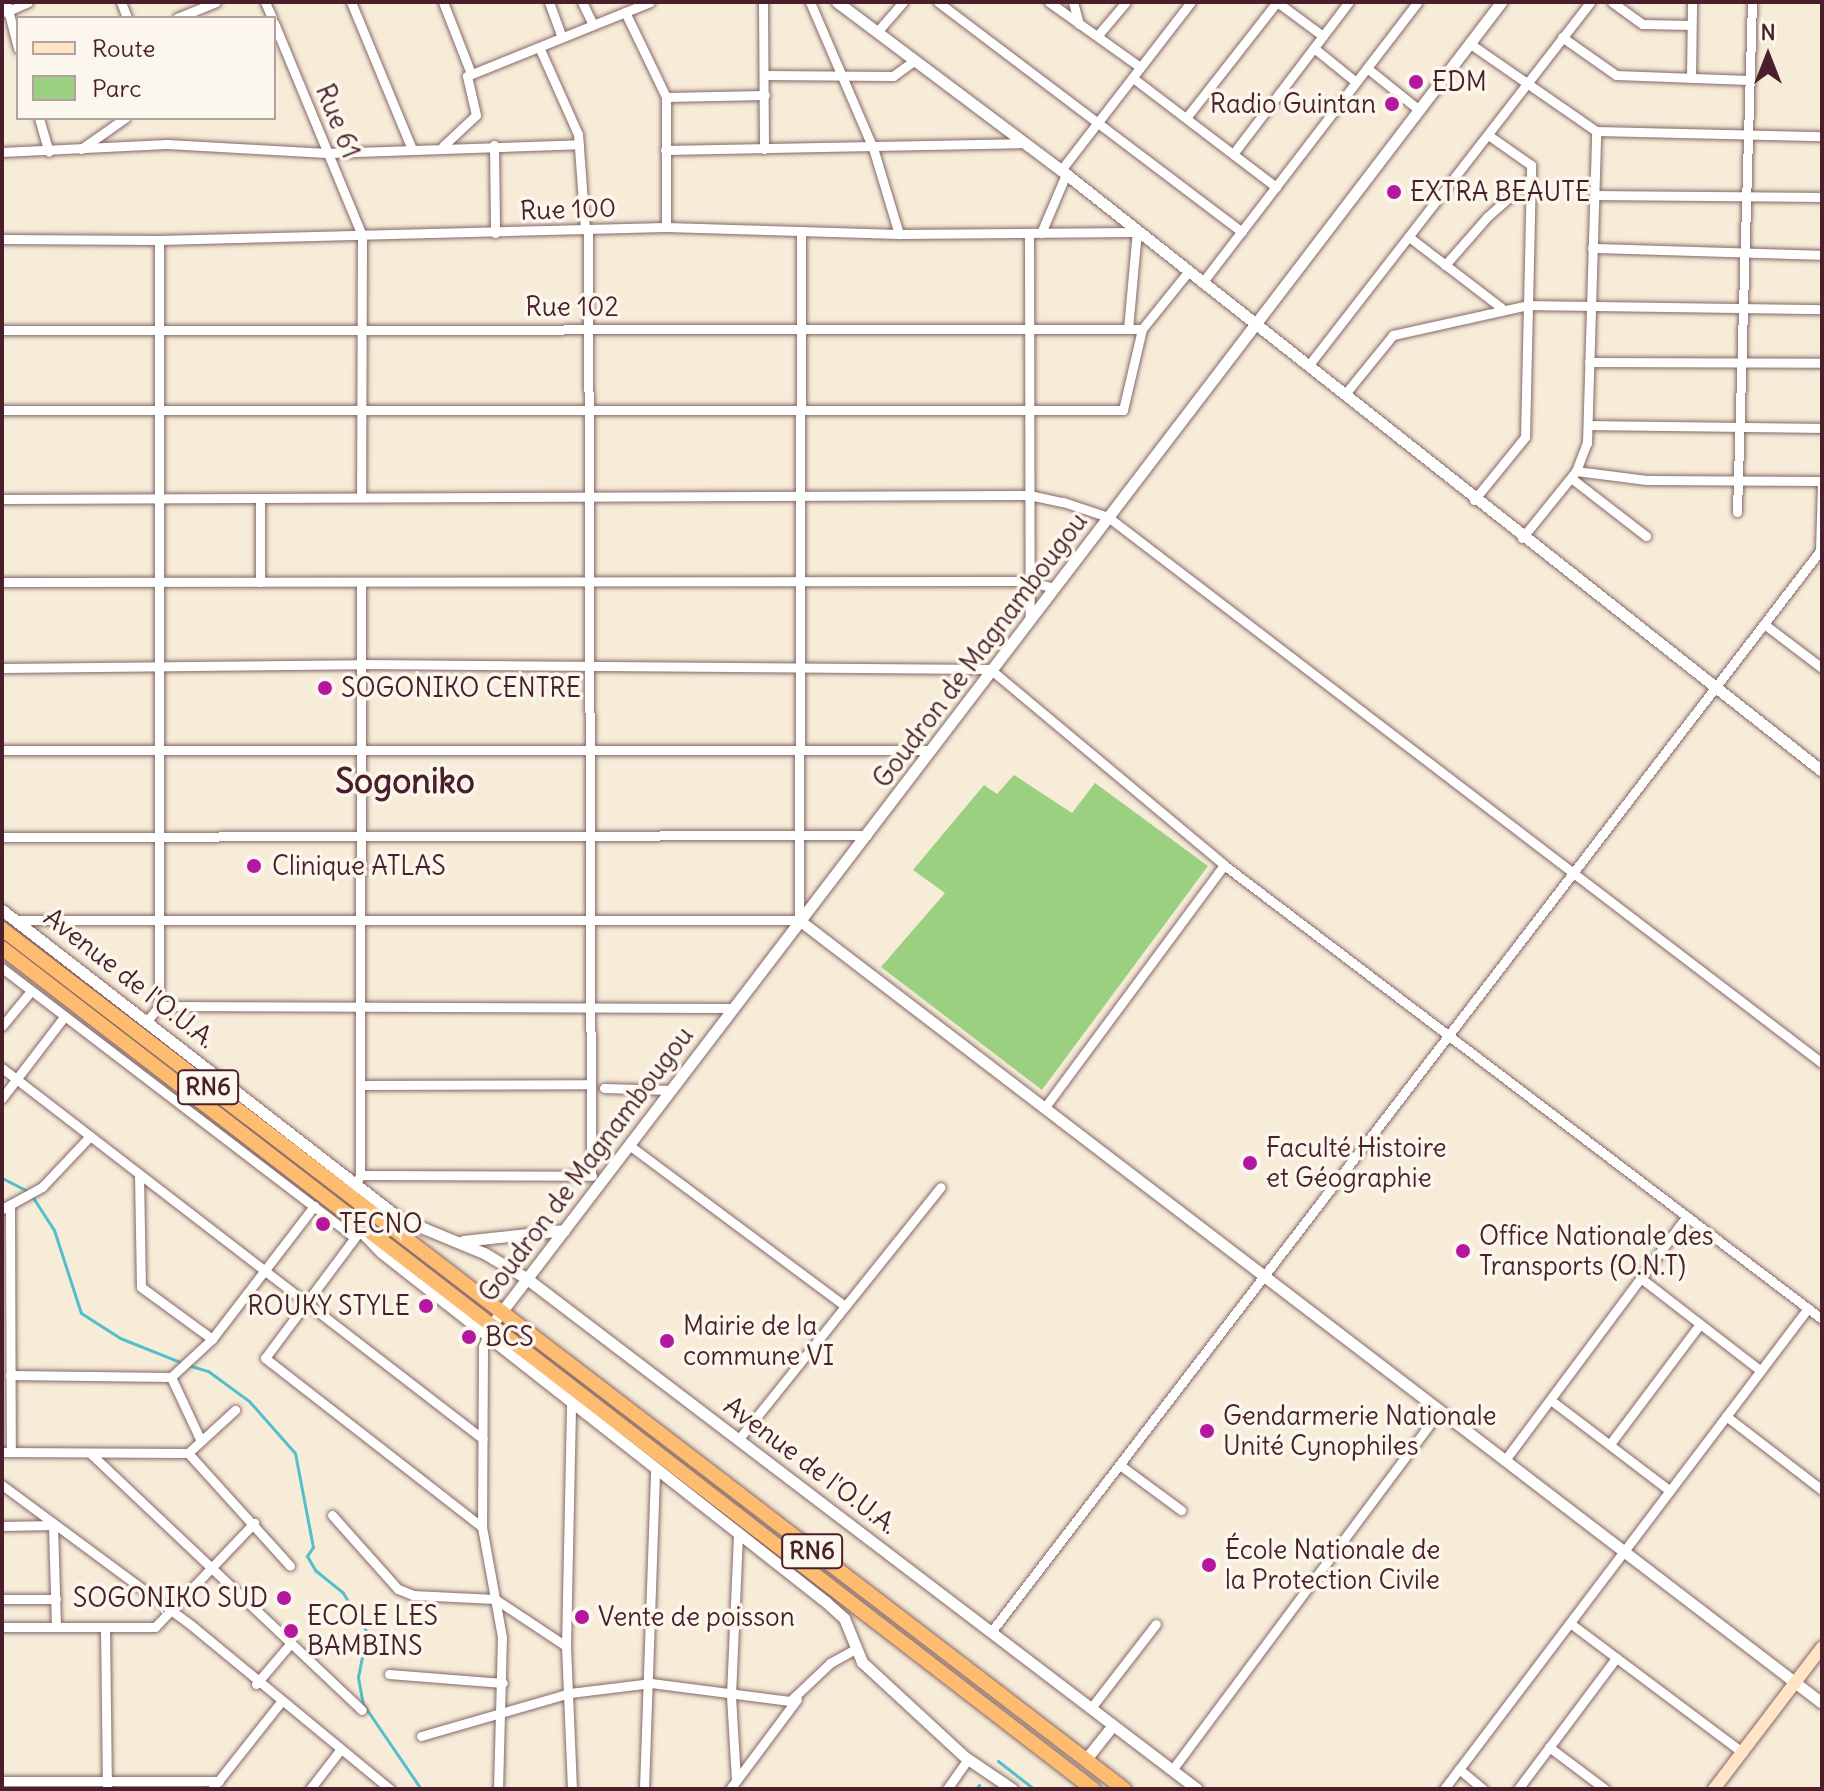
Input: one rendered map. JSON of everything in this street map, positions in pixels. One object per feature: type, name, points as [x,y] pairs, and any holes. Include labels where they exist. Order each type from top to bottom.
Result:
[{"type":"highway","name":"Avenue de l'O.U.A.","points":[[2,929],[356,1185],[493,1324],[1124,1789]]},
{"type":"highway","name":"Avenue de l'O.U.A.","points":[[2,948],[1093,1789]]},
{"type":"main road","points":[[1714,1789],[1822,1647]]},
{"type":"street","points":[[16,41],[6,7],[28,2]]},
{"type":"street","points":[[182,16],[216,2]]},
{"type":"street","points":[[351,2],[411,147]]},
{"type":"street","points":[[443,2],[471,74]]},
{"type":"street","points":[[549,2],[562,37]]},
{"type":"street","points":[[582,2],[593,25]]},
{"type":"street","points":[[443,146],[476,115],[465,84],[471,74],[650,2]]},
{"type":"street","points":[[763,2],[764,149]]},
{"type":"street","points":[[810,2],[873,148],[899,234]]},
{"type":"street","points":[[837,2],[1064,172],[1522,538],[1822,771]]},
{"type":"street","points":[[877,32],[903,2]]},
{"type":"street","points":[[938,2],[1242,232]]},
{"type":"street","points":[[1049,2],[1140,67]]},
{"type":"street","points":[[1073,2],[1079,24]]},
{"type":"street","points":[[1098,35],[1126,2]]},
{"type":"street","points":[[1041,233],[1064,172],[1099,121],[1191,2]]},
{"type":"street","points":[[1186,118],[1277,2],[1323,36]]},
{"type":"street","points":[[1233,154],[1349,2]]},
{"type":"street","points":[[1202,283],[1418,2]]},
{"type":"street","name":"Goudron de Magnambougou","points":[[493,1324],[1501,2]]},
{"type":"street","points":[[1308,366],[1491,137],[1526,85],[1590,2]]},
{"type":"street","points":[[1612,2],[1642,24],[1691,25]]},
{"type":"street","points":[[1691,78],[1692,2]]},
{"type":"street","points":[[1737,512],[1752,2]]},
{"type":"street","points":[[625,12],[666,97],[666,227]]},
{"type":"street","name":"Rue 61","points":[[276,28],[362,235]]},
{"type":"street","points":[[1562,37],[1616,75],[1748,80]]},
{"type":"street","points":[[1469,43],[1596,131],[1822,136]]},
{"type":"street","points":[[539,47],[579,144],[586,230],[591,1175]]},
{"type":"street","points":[[1314,48],[1356,82]]},
{"type":"street","points":[[276,54],[285,50]]},
{"type":"street","points":[[764,75],[893,76],[915,60]]},
{"type":"street","points":[[1367,68],[1419,110]]},
{"type":"street","points":[[1133,78],[1276,187]]},
{"type":"street","points":[[666,97],[765,95]]},
{"type":"street","points":[[40,120],[49,152]]},
{"type":"street","points":[[81,149],[122,120]]},
{"type":"street","points":[[1522,538],[1573,475],[1588,425],[1596,131]]},
{"type":"street","points":[[1474,500],[1525,437],[1531,165],[1491,137]]},
{"type":"street","points":[[665,150],[1024,143]]},
{"type":"street","points":[[2,152],[167,144],[327,153],[411,147],[579,144]]},
{"type":"street","points":[[494,145],[495,233]]},
{"type":"street","points":[[1445,265],[1487,217],[1531,178]]},
{"type":"street","points":[[1594,195],[1822,197]]},
{"type":"street","name":"Rue 100","points":[[2,239],[159,240],[666,227],[899,234],[1136,232]]},
{"type":"street","points":[[799,920],[801,231]]},
{"type":"street","points":[[1128,329],[1136,232]]},
{"type":"street","points":[[1029,233],[1030,619]]},
{"type":"street","points":[[361,497],[362,235]]},
{"type":"street","points":[[1409,237],[1504,310]]},
{"type":"street","points":[[147,1021],[159,1006],[159,240]]},
{"type":"street","points":[[1592,248],[1744,250],[1822,255]]},
{"type":"street","points":[[2,410],[1123,410],[1142,329],[1188,272]]},
{"type":"street","points":[[1345,394],[1393,335],[1528,305],[1822,309]]},
{"type":"street","name":"Rue 102","points":[[2,330],[1142,329]]},
{"type":"street","points":[[1589,362],[1822,363]]},
{"type":"street","points":[[1588,425],[1822,428]]},
{"type":"street","points":[[991,1632],[1821,551],[1822,483],[1738,479],[1646,480],[1573,475]]},
{"type":"street","points":[[1573,475],[1646,536]]},
{"type":"street","points":[[2,499],[1029,495],[1108,517],[1822,1063]]},
{"type":"street","points":[[260,498],[260,582]]},
{"type":"street","points":[[2,582],[1029,581],[1054,588]]},
{"type":"street","points":[[361,582],[360,1085],[356,1185],[591,1175],[601,1183]]},
{"type":"street","points":[[1764,624],[1822,668]]},
{"type":"street","points":[[2,668],[159,670],[361,664],[588,669],[990,669],[1224,865],[1822,1319]]},
{"type":"street","points":[[2,750],[931,750]]},
{"type":"street","points":[[2,837],[867,835]]},
{"type":"street","points":[[1045,1107],[1224,865]]},
{"type":"street","name":"Avenue de l'O.U.A.","points":[[2,910],[399,1218],[454,1241],[526,1278],[1197,1789]]},
{"type":"street","points":[[15,920],[799,920],[1822,1703]]},
{"type":"street","name":"Avenue de l'O.U.A.","points":[[2,968],[314,1206],[493,1324],[571,1402],[844,1618],[853,1650],[968,1759],[1012,1789]]},
{"type":"street","points":[[2,1026],[31,991]]},
{"type":"street","points":[[159,1006],[733,1008]]},
{"type":"street","points":[[2,1098],[64,1017]]},
{"type":"street","points":[[2,1068],[483,1439]]},
{"type":"street","points":[[360,1085],[590,1084]]},
{"type":"street","points":[[604,1088],[671,1090]]},
{"type":"street","points":[[90,1136],[42,1187],[21,1202],[6,1207],[10,1375],[6,1452],[188,1453],[235,1410]]},
{"type":"street","points":[[629,1145],[845,1306]]},
{"type":"street","points":[[139,1174],[141,1287],[212,1339]]},
{"type":"street","points":[[738,1440],[941,1187]]},
{"type":"street","points":[[10,1375],[171,1377],[212,1339],[314,1206]]},
{"type":"street","points":[[339,1206],[359,1235],[265,1358],[482,1527]]},
{"type":"street","points":[[1505,1460],[1687,1216]]},
{"type":"street","points":[[454,1241],[564,1230]]},
{"type":"street","points":[[1642,1279],[1761,1371]]},
{"type":"street","points":[[1444,1789],[1808,1308]]},
{"type":"street","points":[[493,1324],[483,1439],[482,1527],[495,1599],[503,1683],[498,1789]]},
{"type":"street","points":[[1610,1444],[1700,1324]]},
{"type":"street","points":[[171,1377],[201,1441]]},
{"type":"street","points":[[1552,1401],[1670,1491]]},
{"type":"street","points":[[571,1402],[566,1646],[572,1789]]},
{"type":"street","points":[[1172,1770],[1440,1410]]},
{"type":"street","points":[[1726,1416],[1822,1490]]},
{"type":"street","points":[[90,1453],[209,1569],[362,1710]]},
{"type":"street","points":[[188,1453],[290,1566]]},
{"type":"street","points":[[1120,1465],[1181,1510]]},
{"type":"street","points":[[644,1789],[651,1683],[655,1467]]},
{"type":"street","points":[[2,1485],[171,1610],[256,1684],[390,1789]]},
{"type":"street","points":[[332,1515],[398,1589],[413,1595],[495,1599],[566,1646]]},
{"type":"street","points":[[2,1627],[155,1627],[254,1523]]},
{"type":"street","points":[[2,1526],[53,1525]]},
{"type":"street","points":[[53,1525],[56,1627]]},
{"type":"street","points":[[733,1784],[731,1695],[738,1533]]},
{"type":"street","points":[[2,1599],[56,1599]]},
{"type":"street","points":[[1570,1623],[1743,1753]]},
{"type":"street","points":[[1091,1708],[1156,1624]]},
{"type":"street","points":[[105,1627],[106,1785]]},
{"type":"street","points":[[256,1684],[290,1644]]},
{"type":"street","points":[[733,1784],[800,1695],[830,1663],[853,1650]]},
{"type":"street","points":[[1518,1789],[1616,1658]]},
{"type":"street","points":[[389,1674],[503,1683]]},
{"type":"street","points":[[421,1736],[503,1716],[570,1693],[651,1683],[790,1701],[800,1695]]},
{"type":"street","points":[[2,1781],[216,1785],[280,1703]]},
{"type":"street","points":[[1086,1759],[1113,1725]]},
{"type":"street","points":[[1549,1747],[1605,1789]]},
{"type":"street","points":[[310,1789],[340,1750]]},
{"type":"street","points":[[947,1789],[968,1759]]},
{"type":"street","points":[[1459,1769],[1483,1789]]},
{"type":"green space","points":[[1014,775],[1072,813],[1095,783],[1208,866],[1042,1090],[881,967],[945,893],[913,870],[984,785],[997,794]]},
{"type":"waterway","points":[[2,1178],[27,1191]]},
{"type":"waterway","points":[[32,1196],[54,1230],[81,1313],[120,1338],[180,1362]]},
{"type":"waterway","points":[[188,1365],[208,1371],[249,1401],[295,1453],[313,1547],[307,1556],[315,1570],[343,1593],[367,1632],[358,1677],[363,1704],[421,1789]]},
{"type":"waterway","points":[[998,1761],[1034,1789]]},
{"type":"waterway","points":[[976,1789],[979,1785]]},
{"type":"place","name":"EDM","points":[[1416,82]]},
{"type":"place","name":"Radio Guintan","points":[[1392,104]]},
{"type":"place","name":"EXTRA BEAUTE","points":[[1394,192]]},
{"type":"place","name":"SOGONIKO CENTRE","points":[[325,688]]},
{"type":"place","name":"Clinique ATLAS","points":[[254,866]]},
{"type":"place","name":"Faculté Histoire et Géographie","points":[[1250,1163]]},
{"type":"place","name":"TECNO","points":[[323,1224]]},
{"type":"place","name":"Office Nationale des Transports (O.N.T)","points":[[1463,1251]]},
{"type":"place","name":"ROUKY STYLE","points":[[426,1306]]},
{"type":"place","name":"BCS","points":[[469,1337]]},
{"type":"place","name":"Mairie de la commune VI","points":[[667,1341]]},
{"type":"place","name":"Gendarmerie Nationale Unité Cynophiles","points":[[1207,1431]]},
{"type":"place","name":"École Nationale de la Protection Civile","points":[[1209,1565]]},
{"type":"place","name":"SOGONIKO SUD","points":[[284,1598]]},
{"type":"place","name":"Vente de poisson","points":[[582,1617]]},
{"type":"place","name":"ECOLE LES BAMBINS","points":[[291,1631]]},
{"type":"district","name":"Sogoniko","points":[[405,781]]}]
